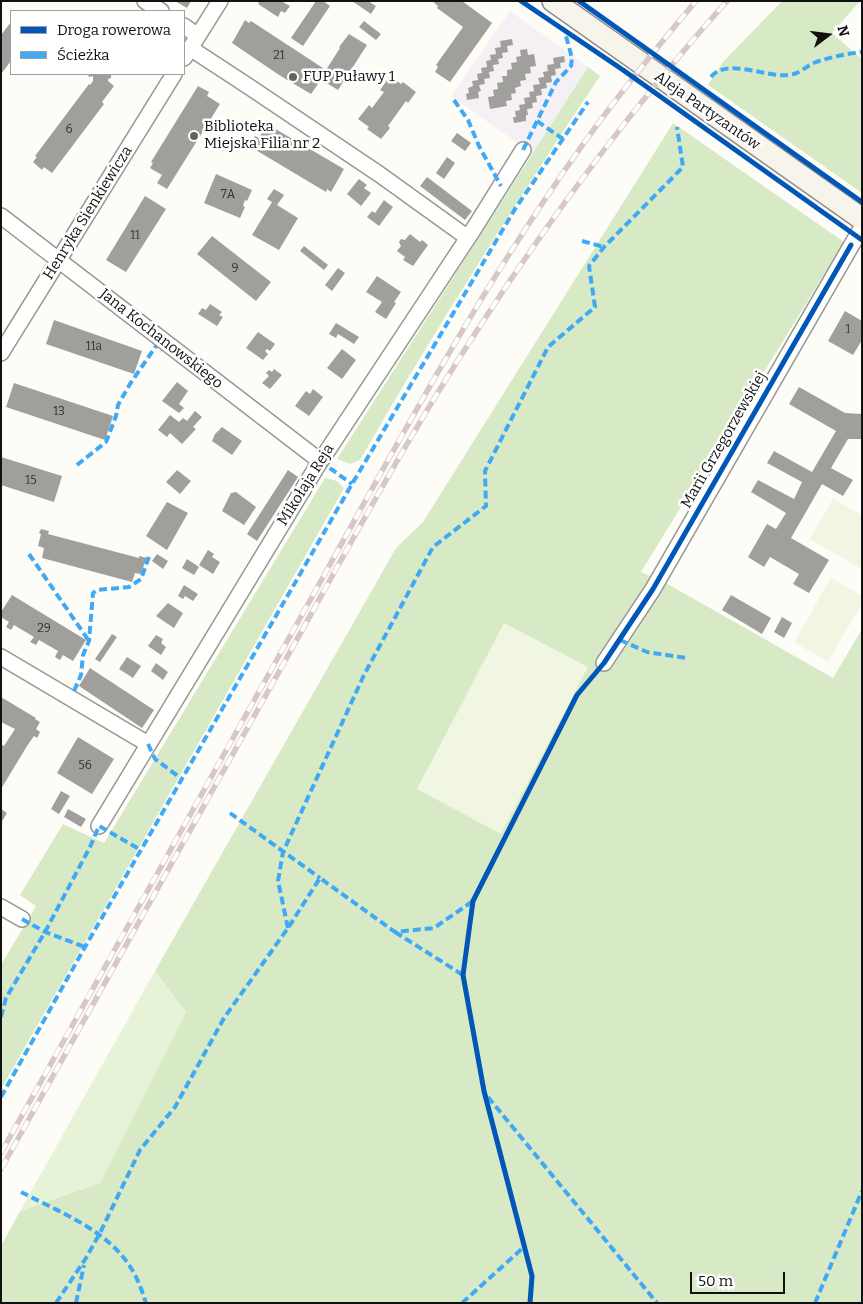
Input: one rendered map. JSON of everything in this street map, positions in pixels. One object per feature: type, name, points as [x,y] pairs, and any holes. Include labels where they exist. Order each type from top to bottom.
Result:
[{"type":"main road","name":"Aleja Partyzantów","points":[[553,1],[862,220]]},
{"type":"street","points":[[146,1],[160,10]]},
{"type":"street","points":[[190,47],[220,1]]},
{"type":"street","points":[[185,30],[190,47],[379,174],[468,238]]},
{"type":"street","name":"Henryka Sienkiewicza","points":[[1,353],[173,75]]},
{"type":"street","name":"Mikołaja Reja","points":[[98,826],[320,461],[468,238],[523,150]]},
{"type":"street","name":"Jana Kochanowskiego","points":[[1,216],[320,461]]},
{"type":"street","name":"Marii Grzegorzewskiej","points":[[604,663],[653,589],[862,227]]},
{"type":"street","points":[[1,656],[148,744]]},
{"type":"street","points":[[1,906],[22,919]]},
{"type":"shaded area","points":[[510,11],[588,67],[533,154],[451,96]]},
{"type":"green space","points":[[782,1],[860,1],[832,33],[862,59],[862,193],[708,85],[723,62]]},
{"type":"green space","points":[[588,67],[600,76],[417,362],[360,460],[350,464],[337,459]]},
{"type":"green space","points":[[673,123],[844,242],[641,572],[666,583],[833,678],[862,629],[862,1303],[1,1303],[1,1246],[20,1211],[100,1183],[186,1012],[155,971],[396,548],[423,522]]},
{"type":"green space","points":[[325,478],[337,481],[344,488],[1,1089],[1,965],[36,906],[20,895],[63,824],[104,843]]},
{"type":"green space","points":[[833,499],[862,515],[862,569],[810,539]]},
{"type":"green space","points":[[831,578],[862,596],[862,603],[828,662],[794,642]]},
{"type":"green space","points":[[504,623],[588,667],[501,834],[417,789]]},
{"type":"green space","points":[[155,971],[186,1012],[100,1183],[20,1211]]},
{"type":"building","points":[[175,1],[191,1],[187,8]]},
{"type":"building","points":[[257,1],[281,1],[290,6],[285,13],[281,11],[278,17],[258,4],[259,2]]},
{"type":"building","points":[[316,1],[323,1],[330,6],[303,46],[291,38]]},
{"type":"building","points":[[352,1],[368,1],[376,6],[371,14]]},
{"type":"building","points":[[435,1],[462,1],[492,23],[450,82],[435,72],[438,67],[436,65],[463,27],[437,8],[438,6],[434,3]]},
{"type":"building","points":[[245,20],[249,23],[251,21],[326,70],[349,34],[367,45],[338,90],[316,78],[314,81],[318,84],[311,94],[232,43]]},
{"type":"building","points":[[364,21],[381,34],[376,40],[359,27]]},
{"type":"building","points":[[10,23],[10,62],[1,74],[1,35]]},
{"type":"building","points":[[512,39],[513,45],[507,46],[508,52],[502,53],[503,58],[498,59],[499,64],[493,65],[494,71],[489,72],[490,78],[484,79],[485,84],[479,85],[481,91],[478,92],[479,98],[467,100],[468,88],[473,86],[472,81],[478,80],[477,74],[482,73],[481,68],[487,67],[486,61],[491,60],[490,55],[496,54],[495,48],[501,47],[500,41]]},
{"type":"building","points":[[527,49],[528,55],[534,54],[536,66],[530,67],[531,73],[525,74],[526,80],[520,81],[521,86],[515,88],[516,93],[511,94],[512,100],[506,101],[507,106],[490,109],[488,97],[494,96],[493,90],[498,89],[497,83],[503,82],[502,76],[507,76],[507,70],[512,69],[511,63],[517,62],[516,57],[521,56],[520,50]]},
{"type":"building","points":[[564,56],[565,62],[560,63],[561,68],[555,69],[556,75],[551,76],[552,82],[546,83],[547,88],[541,89],[542,95],[536,96],[537,102],[532,103],[533,108],[527,109],[526,121],[514,123],[515,111],[520,110],[519,105],[525,104],[524,98],[530,97],[529,92],[534,91],[533,85],[540,84],[538,78],[544,77],[543,72],[548,71],[547,65],[554,64],[553,58]]},
{"type":"building","points":[[88,75],[111,75],[108,81],[114,86],[102,102],[104,104],[52,173],[44,167],[42,170],[33,162],[37,157],[35,156],[93,81],[93,76],[89,77]]},
{"type":"building","points":[[390,76],[401,84],[403,82],[416,92],[408,103],[406,101],[381,139],[367,129],[369,127],[358,119],[369,105],[372,108],[384,92],[380,90]]},
{"type":"building","points":[[198,86],[209,92],[207,96],[220,104],[167,189],[157,183],[162,175],[150,168],[153,163],[151,162]]},
{"type":"building","points":[[267,124],[344,169],[331,192],[327,189],[326,192],[249,146],[255,136],[259,138]]},
{"type":"building","points":[[457,133],[471,143],[465,151],[451,141]]},
{"type":"building","points":[[447,157],[455,163],[444,179],[436,173]]},
{"type":"building","points":[[216,174],[252,190],[247,201],[245,200],[243,206],[245,207],[240,218],[204,203]]},
{"type":"building","points":[[427,177],[472,211],[465,220],[420,186]]},
{"type":"building","points":[[359,179],[367,185],[364,188],[371,193],[361,206],[347,194]]},
{"type":"building","points":[[274,189],[284,195],[277,205],[298,218],[279,250],[252,235],[272,202],[267,199]]},
{"type":"building","points":[[145,196],[166,209],[126,272],[106,260]]},
{"type":"building","points":[[384,200],[393,207],[379,226],[367,217],[372,211],[375,213]]},
{"type":"building","points":[[410,234],[420,242],[422,240],[428,245],[413,266],[403,260],[405,257],[397,251],[401,246],[399,242],[401,239],[405,240]]},
{"type":"building","points":[[212,236],[271,282],[256,301],[197,254]]},
{"type":"building","points":[[304,246],[328,265],[324,270],[300,251]]},
{"type":"building","points":[[338,268],[345,273],[332,291],[325,285]]},
{"type":"building","points":[[377,276],[401,292],[386,319],[375,312],[382,302],[366,292]]},
{"type":"building","points":[[210,304],[222,312],[219,315],[223,317],[217,326],[198,314],[202,308],[206,310]]},
{"type":"building","points":[[845,311],[862,321],[862,340],[853,355],[828,341]]},
{"type":"building","points":[[54,320],[142,351],[134,374],[46,344]]},
{"type":"building","points":[[336,323],[359,337],[354,344],[338,334],[336,338],[329,334]]},
{"type":"building","points":[[258,332],[275,344],[270,351],[267,349],[265,351],[268,354],[263,360],[246,348]]},
{"type":"building","points":[[342,349],[356,360],[342,379],[327,368]]},
{"type":"building","points":[[274,369],[282,375],[270,389],[262,383],[269,376],[266,373],[269,370],[272,372]]},
{"type":"building","points":[[177,382],[188,391],[179,404],[184,408],[179,413],[162,401]]},
{"type":"building","points":[[14,383],[113,416],[105,440],[6,407]]},
{"type":"building","points":[[799,387],[845,413],[862,414],[862,439],[848,439],[831,468],[853,480],[843,496],[822,484],[791,538],[829,560],[809,593],[793,584],[799,574],[770,557],[764,567],[748,557],[767,524],[776,529],[786,513],[751,492],[758,480],[794,499],[802,482],[767,463],[774,451],[812,472],[836,431],[789,404]]},
{"type":"building","points":[[313,389],[323,397],[309,416],[295,406],[306,391],[310,394]]},
{"type":"building","points":[[195,411],[202,417],[193,427],[196,429],[182,444],[170,433],[167,437],[158,430],[170,415],[179,422],[183,418],[187,421]]},
{"type":"building","points":[[222,427],[242,441],[232,455],[212,441],[215,434]]},
{"type":"building","points":[[1,457],[62,476],[54,502],[1,485]]},
{"type":"building","points":[[177,470],[191,481],[180,494],[166,482]]},
{"type":"building","points":[[288,470],[298,477],[257,541],[247,534]]},
{"type":"building","points":[[236,492],[256,507],[244,525],[222,511],[231,493]]},
{"type":"building","points":[[167,502],[188,513],[167,550],[146,536]]},
{"type":"building","points":[[41,529],[49,531],[48,534],[139,558],[139,556],[148,558],[147,562],[145,562],[141,574],[135,573],[132,582],[42,558],[44,548],[38,546]]},
{"type":"building","points":[[208,550],[214,554],[212,557],[220,562],[213,574],[199,565]]},
{"type":"building","points":[[157,554],[168,561],[163,569],[152,561]]},
{"type":"building","points":[[187,559],[199,567],[194,575],[182,568]]},
{"type":"building","points":[[184,585],[198,594],[193,601],[185,596],[183,599],[178,596]]},
{"type":"building","points":[[12,595],[86,640],[73,661],[63,655],[60,660],[55,657],[58,651],[39,640],[36,645],[30,642],[34,637],[14,625],[11,630],[6,627],[9,622],[1,617],[1,612]]},
{"type":"building","points":[[731,595],[771,618],[762,634],[722,610]]},
{"type":"building","points":[[168,603],[183,613],[174,628],[156,616]]},
{"type":"building","points":[[782,617],[792,623],[784,638],[774,632]]},
{"type":"building","points":[[112,634],[117,637],[100,662],[95,659]]},
{"type":"building","points":[[156,635],[163,639],[161,643],[166,647],[161,655],[148,646]]},
{"type":"building","points":[[127,657],[141,666],[133,678],[119,669]]},
{"type":"building","points":[[156,663],[168,672],[163,680],[151,671]]},
{"type":"building","points":[[90,668],[154,710],[142,728],[79,686]]},
{"type":"building","points":[[1,697],[36,718],[40,722],[36,729],[40,732],[37,738],[34,736],[27,746],[1,789],[1,744],[4,746],[15,729],[1,722]]},
{"type":"building","points":[[78,737],[114,759],[92,794],[57,773]]},
{"type":"building","points":[[61,791],[70,796],[59,814],[51,809]]},
{"type":"building","points":[[1,809],[7,813],[1,823]]},
{"type":"building","points":[[68,809],[86,819],[81,827],[64,817]]},
{"type":"railway","points":[[1,1153],[404,431],[490,284],[586,140],[658,46],[696,1]]},
{"type":"railway","points":[[1,1169],[428,408],[508,283],[597,159],[660,79],[727,1]]},
{"type":"marked path","points":[[523,150],[556,82],[571,66],[572,58],[566,36]]},
{"type":"marked path","points":[[711,77],[718,71],[737,68],[769,74],[789,75],[816,62],[861,52]]},
{"type":"marked path","points":[[454,100],[468,120],[479,146],[501,186]]},
{"type":"marked path","points":[[1,1097],[85,947],[352,484],[515,209],[588,102]]},
{"type":"marked path","points":[[537,121],[563,139]]},
{"type":"marked path","points":[[288,928],[278,881],[283,852],[364,675],[433,547],[486,506],[485,471],[548,347],[595,307],[589,266],[604,247],[683,167],[677,127]]},
{"type":"marked path","points":[[582,241],[604,247]]},
{"type":"marked path","points":[[77,465],[106,442],[118,405],[156,346]]},
{"type":"marked path","points":[[320,461],[352,484]]},
{"type":"marked path","points":[[29,554],[89,641]]},
{"type":"marked path","points":[[74,691],[81,675],[83,655],[89,641],[93,593],[97,590],[129,587],[141,579],[150,554]]},
{"type":"marked path","points":[[620,640],[647,652],[686,658]]},
{"type":"marked path","points":[[148,744],[155,759],[182,779]]},
{"type":"marked path","points":[[230,813],[320,878]]},
{"type":"marked path","points":[[1,1017],[6,998],[45,932],[90,847],[99,826],[141,850]]},
{"type":"marked path","points":[[56,1303],[100,1233],[140,1150],[175,1107],[224,1018],[288,928],[320,878],[395,932],[434,928],[473,901]]},
{"type":"marked path","points":[[22,919],[45,932],[85,947]]},
{"type":"marked path","points":[[395,932],[463,975]]},
{"type":"marked path","points":[[488,1097],[657,1303]]},
{"type":"marked path","points":[[815,1303],[862,1191]]},
{"type":"marked path","points":[[21,1192],[86,1226],[115,1248],[136,1277],[146,1303]]},
{"type":"marked path","points":[[462,1303],[525,1246]]},
{"type":"marked path","points":[[76,1303],[84,1265]]},
{"type":"cycle path","points":[[521,1],[623,70],[862,240]]},
{"type":"cycle path","points":[[579,1],[862,202]]},
{"type":"cycle path","points":[[530,1303],[532,1276],[484,1091],[463,975],[473,901],[577,695],[604,663],[653,589],[851,245]]},
{"type":"place","name":"FUP Puławy 1","points":[[293,77]]},
{"type":"place","name":"Biblioteka Miejska Filia nr 2","points":[[194,136]]}]
